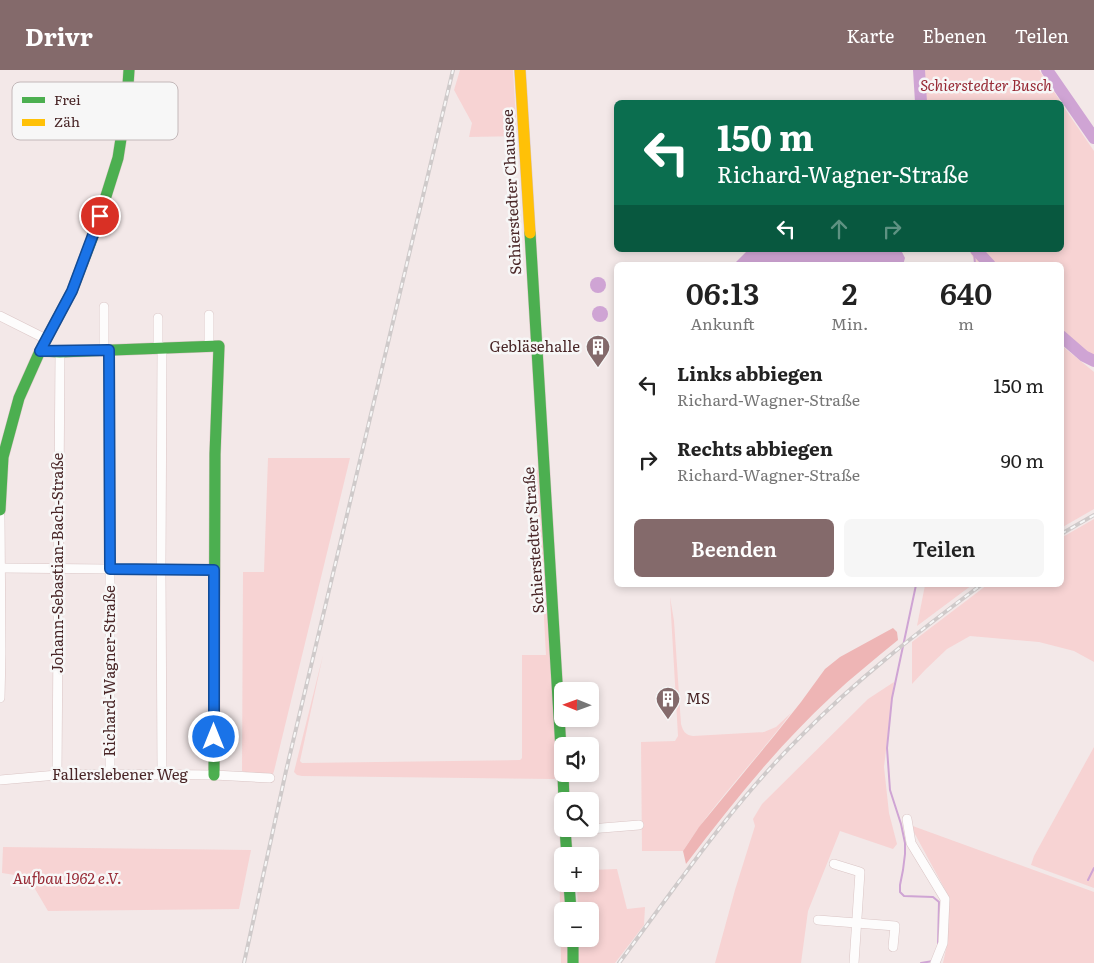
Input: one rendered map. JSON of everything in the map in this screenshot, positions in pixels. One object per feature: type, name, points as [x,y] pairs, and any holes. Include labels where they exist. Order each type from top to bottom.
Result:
[{"type":"street","name":"Schierstedter Chaussee","points":[[520,70],[534,312]]},
{"type":"street","points":[[0,510],[3,457],[19,398],[40,351],[72,291],[105,201],[118,158],[121,140]]},
{"type":"street","name":"Richard-Wagner-Straße","points":[[104,308],[110,569],[110,774]]},
{"type":"street","name":"Schierstedter Straße","points":[[534,312],[560,737]]},
{"type":"street","points":[[209,315],[214,346],[214,775]]},
{"type":"street","points":[[0,316],[46,339]]},
{"type":"street","points":[[158,318],[160,347],[162,774]]},
{"type":"street","points":[[40,351],[60,352],[214,346]]},
{"type":"street","name":"Johann-Sebastian-Bach-Straße","points":[[57,775],[60,352]]},
{"type":"street","points":[[0,516],[0,698]]},
{"type":"street","name":"Richard-Wagner-Straße","points":[[1,568],[214,570]]},
{"type":"street","name":"Fallerslebener Weg","points":[[0,780],[57,775],[110,774],[214,775],[270,778]]},
{"type":"street","points":[[907,819],[911,843],[944,899],[943,943],[935,963]]},
{"type":"street","points":[[599,828],[639,826]]},
{"type":"street","points":[[834,864],[860,872],[854,963]]},
{"type":"street","points":[[818,920],[895,926],[893,948]]},
{"type":"street","points":[[573,947],[573,963]]},
{"type":"green space","points":[[460,70],[513,70],[517,136],[469,137],[472,123],[454,90]]},
{"type":"green space","name":"Schierstedter Busch","points":[[922,70],[1039,70],[1060,100],[922,100]]},
{"type":"green space","name":"Schierstedter Busch","points":[[1064,107],[1094,151],[1094,362],[1071,349],[1064,343],[1064,262],[975,262],[970,252],[1064,252]]},
{"type":"green space","points":[[1064,347],[1094,372],[1094,509],[1064,526]]},
{"type":"green space","points":[[268,458],[350,458],[273,774],[242,771],[243,572],[264,572]]},
{"type":"green space","points":[[536,469],[541,472],[554,682],[554,728],[557,728],[558,737],[554,737],[554,779],[302,776],[294,772],[323,655],[300,761],[302,763],[520,760],[522,758],[522,655],[546,655]]},
{"type":"green space","points":[[1094,519],[1094,662],[1074,651],[1039,642],[970,636],[947,649],[912,684],[912,642],[984,587],[1064,587],[1064,536]]},
{"type":"green space","points":[[925,587],[969,587],[917,626]]},
{"type":"green space","points":[[670,597],[674,621],[681,724],[688,735],[764,732],[776,727],[791,713],[708,815],[683,851],[642,851],[641,742],[675,741],[678,736]]},
{"type":"green space","points":[[894,682],[884,767],[889,813],[897,844],[893,849],[840,831],[808,911],[801,963],[715,963],[755,826],[753,819],[762,804],[868,699]]},
{"type":"green space","points":[[1094,747],[1094,888],[1031,865],[1034,856]]},
{"type":"green space","points":[[910,825],[1094,892],[1094,963],[943,963],[947,945],[948,895]]},
{"type":"green space","name":"Aufbau 1962 e.V.","points":[[3,847],[251,850],[239,909],[48,911],[28,877],[2,873]]},
{"type":"green space","points":[[617,869],[627,909],[645,907],[644,925],[615,963],[579,963],[579,947],[599,947],[599,902],[578,902],[577,892],[599,892],[599,870]]},
{"type":"green space","points":[[560,892],[567,892],[567,902],[560,902]]},
{"type":"green space","points":[[561,947],[569,947],[570,963],[561,963]]},
{"type":"shaded area","points":[[746,252],[902,252],[905,258],[904,262],[736,262]]},
{"type":"shaded area","points":[[598,277],[604,279],[606,285],[604,291],[598,293],[592,291],[590,285],[592,279]]},
{"type":"shaded area","points":[[600,306],[606,308],[608,314],[606,320],[600,322],[594,320],[592,314],[594,308]]},
{"type":"shaded area","points":[[893,628],[897,632],[898,640],[839,690],[773,756],[737,798],[686,864],[683,851],[699,827],[774,736],[825,669],[840,657]]},
{"type":"waterway","points":[[919,70],[921,100]]},
{"type":"waterway","points":[[1047,70],[1094,138]]},
{"type":"waterway","points":[[974,252],[975,262]]},
{"type":"waterway","points":[[978,252],[987,262]]},
{"type":"waterway","points":[[1064,339],[1084,356],[1094,361]]},
{"type":"waterway","points":[[916,587],[892,698],[887,748],[890,790],[905,843],[900,892],[904,896],[933,897],[939,902],[938,944]]},
{"type":"waterway","points":[[1088,880],[1094,868]]},
{"type":"waterway","points":[[921,963],[933,961]]},
{"type":"railway","points":[[244,963],[286,771],[453,70]]},
{"type":"railway","points":[[1064,532],[1094,515]]},
{"type":"railway","points":[[619,963],[728,817],[776,762],[843,695],[978,587]]},
{"type":"traffic: fast","points":[[128,82],[129,70]]},
{"type":"traffic: fast","points":[[0,510],[3,457],[19,398],[40,351],[72,291],[95,231],[118,158],[121,140]]},
{"type":"traffic: fast","points":[[530,233],[560,737]]},
{"type":"traffic: fast","points":[[40,351],[60,352],[219,346],[215,454],[214,775]]},
{"type":"traffic: fast","points":[[563,782],[564,792]]},
{"type":"traffic: fast","points":[[566,837],[566,847]]},
{"type":"traffic: fast","points":[[570,892],[570,902]]},
{"type":"traffic: fast","points":[[573,947],[573,963]]},
{"type":"traffic: slow","points":[[520,70],[530,233]]},
{"type":"place","name":"Gebläsehalle","points":[[598,368]]},
{"type":"place","name":"MS","points":[[668,720]]},
{"type":"route","points":[[100,216],[72,291],[40,351],[109,350],[110,569],[214,570],[214,737]]}]
